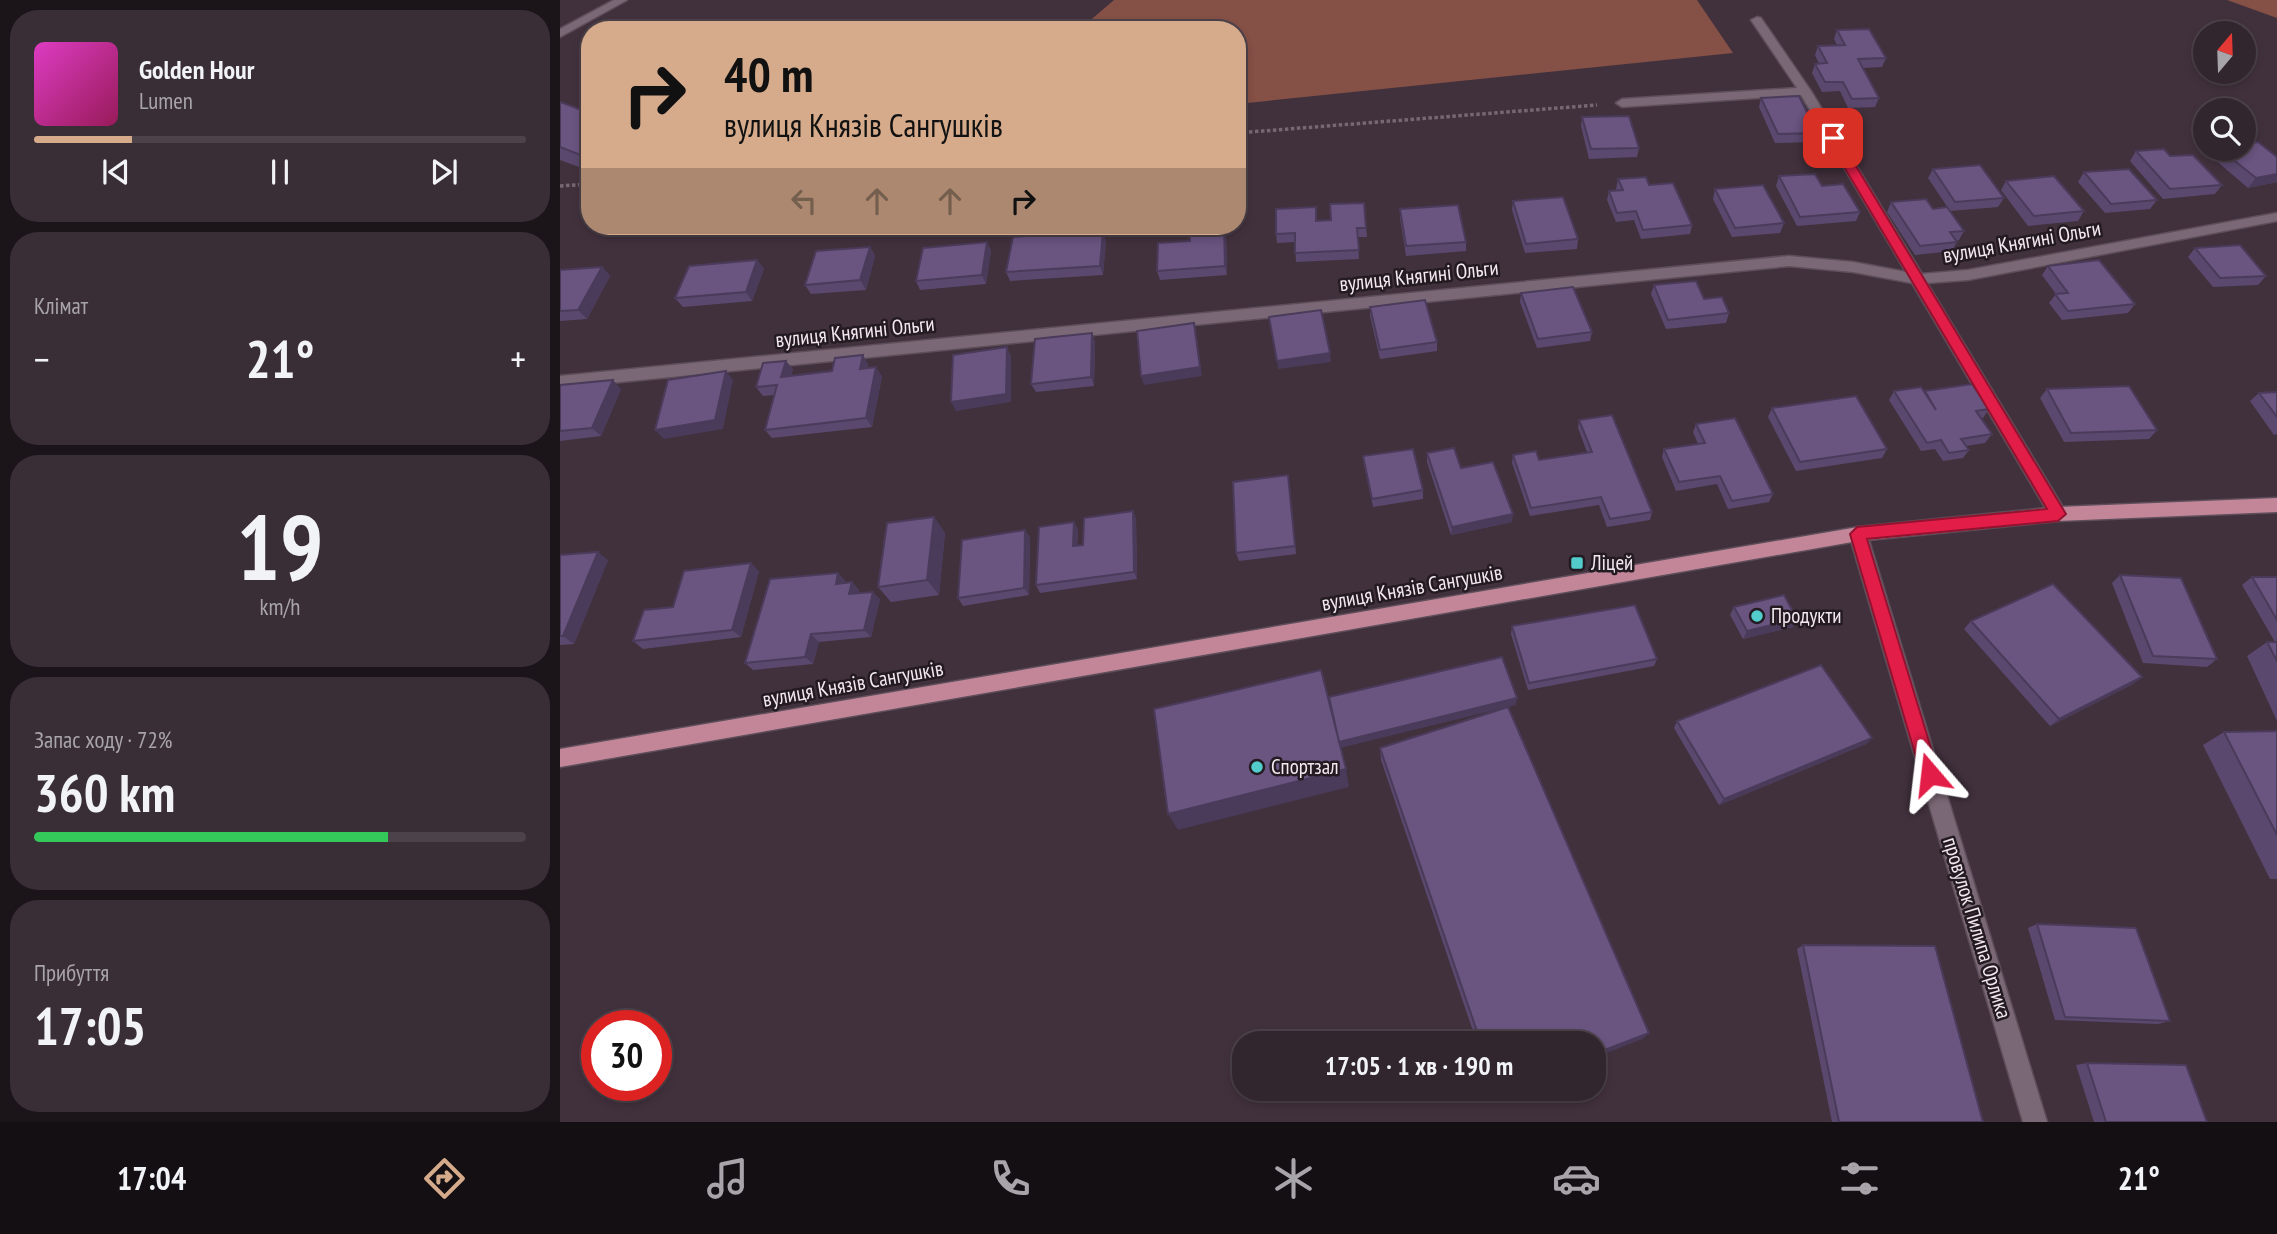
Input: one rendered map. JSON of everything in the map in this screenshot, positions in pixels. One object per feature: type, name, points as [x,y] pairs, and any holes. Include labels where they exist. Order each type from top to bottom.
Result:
[{"type":"main road","name":"вулиця Князів Сангушків","points":[[560,758],[1857,534],[2058,514],[2277,505]]},
{"type":"street","points":[[584,21],[622,0]]},
{"type":"street","points":[[1757,20],[1805,91],[2058,514]]},
{"type":"street","points":[[560,34],[581,22]]},
{"type":"street","points":[[1622,103],[1805,91]]},
{"type":"street","name":"вулиця Княгині Ольги","points":[[560,382],[1788,261],[1853,267],[1919,279],[1968,275],[2277,217]]},
{"type":"street","name":"провулок Пилипа Орлика","points":[[1857,534],[2035,1122]]},
{"type":"path","points":[[1246,132],[1622,103]]},
{"type":"path","points":[[560,186],[581,185]]},
{"type":"shaded area","points":[[1114,0],[1697,0],[1733,53],[1246,103],[1246,21],[1090,21]]},
{"type":"shaded area","points":[[2227,0],[2277,0],[2277,18]]},
{"type":"building","points":[[1869,29],[1886,58],[1858,59],[1879,98],[1852,99],[1843,82],[1825,82],[1815,64],[1827,63],[1818,46],[1845,45],[1837,30]]},
{"type":"building","points":[[1799,96],[1817,133],[1778,134],[1761,98]]},
{"type":"building","points":[[560,102],[581,110],[581,155],[560,147]]},
{"type":"building","points":[[1629,116],[1639,148],[1591,149],[1582,117]]},
{"type":"building","points":[[2256,142],[2277,157],[2277,174],[2256,178],[2235,161],[2256,161]]},
{"type":"building","points":[[2164,149],[2170,156],[2193,155],[2193,161],[2199,161],[2222,185],[2170,189],[2136,151]]},
{"type":"building","points":[[1980,165],[2004,198],[1955,202],[1933,169]]},
{"type":"building","points":[[2129,169],[2157,200],[2111,204],[2084,172]]},
{"type":"building","points":[[1815,174],[1822,186],[1843,184],[1860,212],[1800,217],[1779,176]]},
{"type":"building","points":[[2054,176],[2084,211],[2034,216],[2006,181]]},
{"type":"building","points":[[1646,177],[1649,185],[1673,183],[1692,225],[1643,230],[1636,211],[1617,213],[1609,191],[1623,190],[1618,179]]},
{"type":"building","points":[[1763,185],[1784,223],[1735,228],[1715,189]]},
{"type":"building","points":[[1563,197],[1578,239],[1526,244],[1513,201]]},
{"type":"building","points":[[1926,199],[1933,209],[1947,207],[1964,231],[1950,232],[1957,242],[1920,246],[1891,202]]},
{"type":"building","points":[[1364,203],[1366,228],[1357,228],[1359,250],[1295,253],[1295,233],[1276,234],[1276,209],[1316,207],[1316,221],[1331,220],[1330,204]]},
{"type":"building","points":[[1458,205],[1466,242],[1406,246],[1400,209]]},
{"type":"building","points":[[1103,235],[1100,266],[1006,272],[1013,237]]},
{"type":"building","points":[[1190,235],[1224,235],[1225,266],[1157,271],[1158,243],[1190,241]]},
{"type":"building","points":[[987,242],[982,275],[916,281],[923,248]]},
{"type":"building","points":[[2240,245],[2266,276],[2220,278],[2195,248]]},
{"type":"building","points":[[870,247],[860,280],[805,285],[816,251]]},
{"type":"building","points":[[757,260],[746,292],[675,298],[689,266]]},
{"type":"building","points":[[2099,260],[2135,304],[2068,311],[2055,294],[2068,293],[2048,266]]},
{"type":"building","points":[[602,267],[578,310],[560,311],[560,270]]},
{"type":"building","points":[[1696,281],[1704,299],[1722,297],[1729,313],[1668,320],[1654,285]]},
{"type":"building","points":[[1573,287],[1592,332],[1538,339],[1521,293]]},
{"type":"building","points":[[1425,300],[1437,342],[1380,350],[1370,307]]},
{"type":"building","points":[[1321,310],[1330,353],[1277,361],[1269,317]]},
{"type":"building","points":[[1194,323],[1200,367],[1141,376],[1137,331]]},
{"type":"building","points":[[1092,333],[1091,377],[1031,384],[1035,339]]},
{"type":"building","points":[[1007,347],[1006,394],[951,402],[953,355]]},
{"type":"building","points":[[863,355],[860,369],[876,367],[866,418],[765,430],[777,385],[756,387],[763,363],[786,361],[781,377],[832,371],[835,358]]},
{"type":"building","points":[[726,371],[715,420],[655,430],[668,380]]},
{"type":"building","points":[[613,380],[592,428],[560,431],[560,385]]},
{"type":"building","points":[[1972,384],[1989,409],[1976,411],[1992,434],[1961,439],[1969,450],[1949,453],[1941,440],[1927,443],[1894,391],[1921,387],[1936,410],[1925,391]]},
{"type":"building","points":[[2129,386],[2157,430],[2071,433],[2047,389]]},
{"type":"building","points":[[2277,392],[2277,417],[2259,393]]},
{"type":"building","points":[[1856,396],[1887,449],[1800,462],[1772,408]]},
{"type":"building","points":[[1612,415],[1652,512],[1610,519],[1601,497],[1531,508],[1513,455],[1536,451],[1539,460],[1592,452],[1579,420]]},
{"type":"building","points":[[1735,418],[1773,494],[1732,501],[1720,476],[1679,482],[1664,449],[1705,443],[1696,424]]},
{"type":"building","points":[[1454,448],[1461,468],[1493,462],[1513,514],[1452,527],[1427,453]]},
{"type":"building","points":[[1413,449],[1423,490],[1372,499],[1363,456]]},
{"type":"building","points":[[1288,475],[1295,546],[1236,553],[1233,482]]},
{"type":"building","points":[[1133,511],[1134,572],[1036,585],[1039,527],[1074,522],[1073,546],[1083,545],[1084,518]]},
{"type":"building","points":[[934,517],[927,580],[878,587],[887,523]]},
{"type":"building","points":[[1025,530],[1024,588],[958,598],[962,540]]},
{"type":"building","points":[[598,552],[563,636],[560,636],[560,555]]},
{"type":"building","points":[[751,563],[732,630],[633,641],[644,610],[673,607],[684,571]]},
{"type":"building","points":[[838,573],[836,584],[852,582],[849,594],[873,592],[864,630],[811,634],[805,657],[745,663],[770,579]]},
{"type":"building","points":[[2120,575],[2181,578],[2217,659],[2153,656]]},
{"type":"building","points":[[2252,577],[2277,577],[2277,620]]},
{"type":"building","points":[[2053,584],[2142,677],[2059,719],[1971,621]]},
{"type":"building","points":[[1784,595],[1797,619],[1747,631],[1734,607]]},
{"type":"building","points":[[1635,605],[1657,659],[1529,683],[1512,626]]},
{"type":"building","points":[[2267,642],[2277,642],[2277,661]]},
{"type":"building","points":[[1502,657],[1517,698],[1339,742],[1329,697]]},
{"type":"building","points":[[1821,665],[1872,738],[1724,799],[1677,721]]},
{"type":"building","name":"Спортзал","points":[[1321,670],[1346,769],[1168,814],[1154,709]]},
{"type":"building","points":[[1508,707],[1649,1033],[1606,1049],[1606,1031],[1477,1031],[1380,748]]},
{"type":"building","points":[[2277,731],[2277,835],[2224,732]]},
{"type":"building","points":[[2037,924],[2136,928],[2170,1021],[2065,1017]]},
{"type":"building","points":[[1803,945],[1935,946],[1983,1122],[1839,1122]]},
{"type":"building","points":[[2087,1063],[2186,1065],[2207,1122],[2106,1122]]},
{"type":"place","name":"Ліцей","points":[[1577,563]]},
{"type":"place","name":"Продукти","points":[[1757,616]]},
{"type":"place","name":"Спортзал","points":[[1257,767]]},
{"type":"route","points":[[1833,138],[2058,514],[1857,534],[1930,774]]}]
